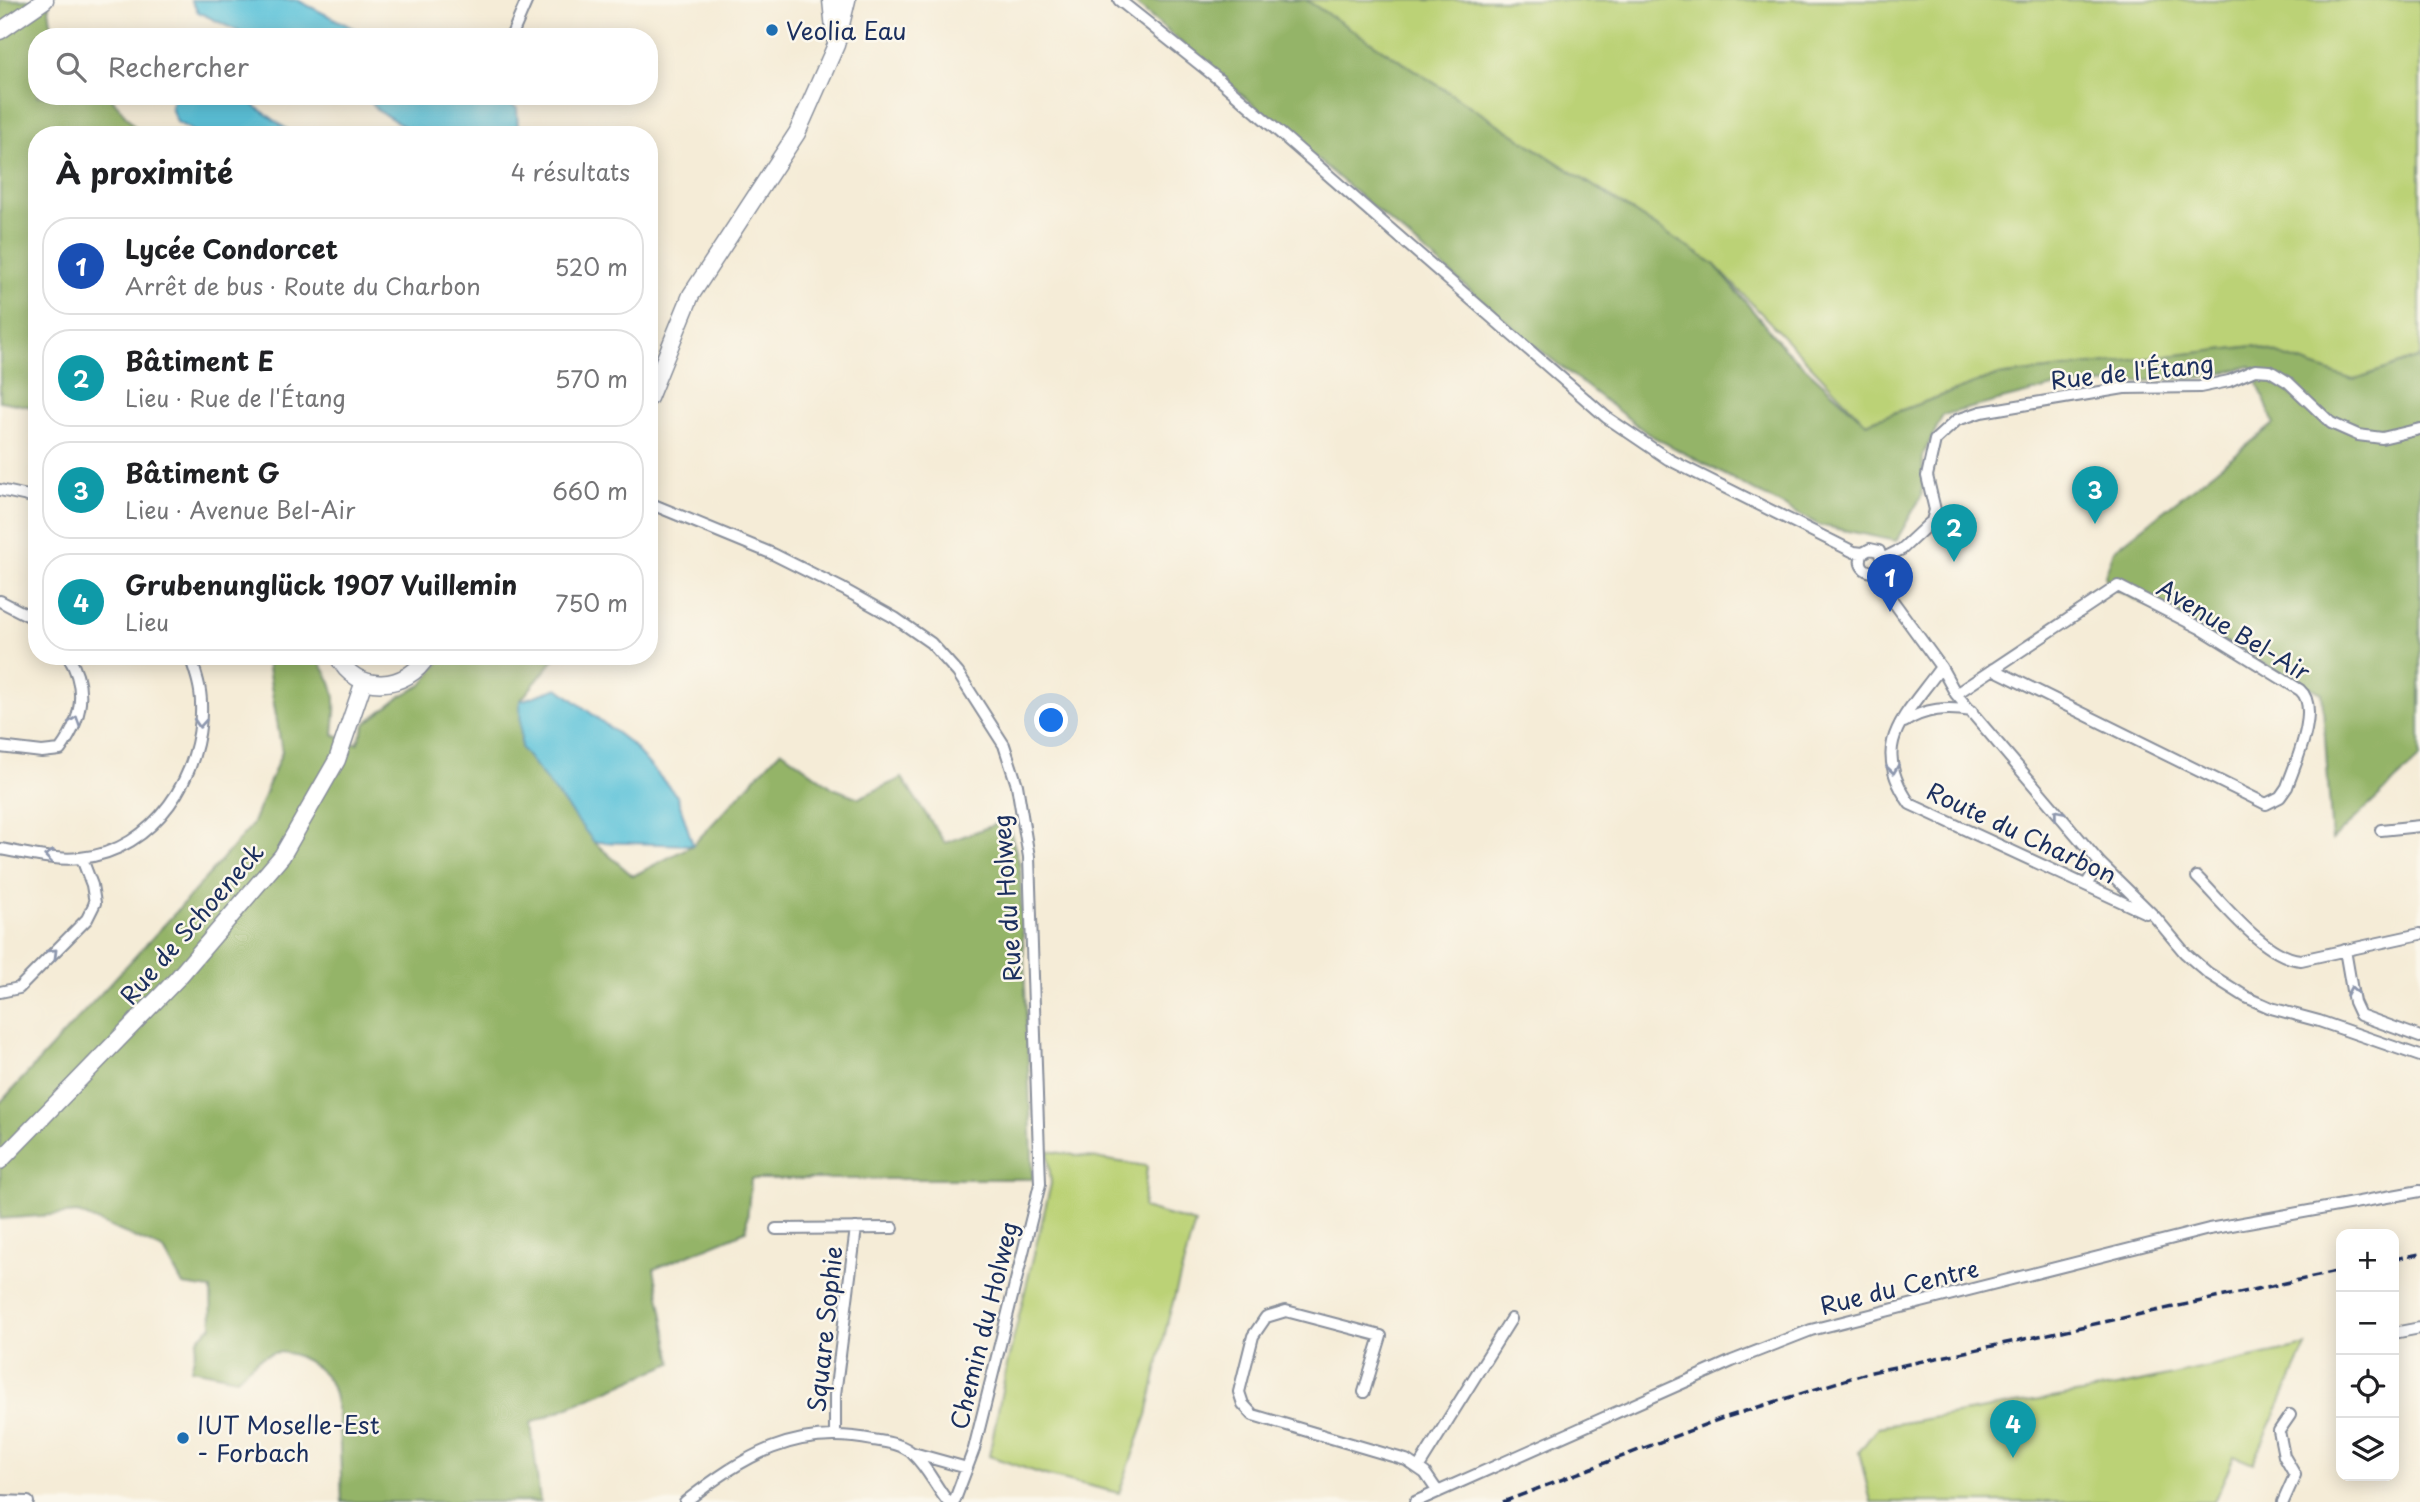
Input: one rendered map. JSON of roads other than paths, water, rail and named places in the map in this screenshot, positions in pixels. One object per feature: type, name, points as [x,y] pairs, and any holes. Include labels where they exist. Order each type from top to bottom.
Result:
[{"type":"main road","points":[[0,31],[46,0]]},
{"type":"main road","points":[[831,0],[836,45]]},
{"type":"main road","points":[[658,377],[699,281],[797,133],[836,45],[846,0]]},
{"type":"main road","points":[[345,665],[351,673],[375,684],[397,682],[416,671],[420,665]]},
{"type":"main road","name":"Rue de Schoeneck","points":[[0,1161],[177,979],[282,856],[337,760],[364,681]]},
{"type":"street","points":[[515,28],[527,0]]},
{"type":"street","points":[[1119,1],[1217,78],[1606,417],[1668,460],[1854,552],[1863,553],[1875,549],[1884,558],[1877,571],[1869,572],[1863,567],[1860,560],[1863,553]]},
{"type":"street","name":"Rue de l'Étang","points":[[1884,558],[1902,549],[1932,521],[1933,497],[1927,476],[1936,440],[1957,421],[1981,411],[2124,387],[2200,387],[2229,381],[2255,370],[2270,371],[2288,382],[2331,423],[2358,435],[2382,438],[2420,429]]},
{"type":"street","points":[[0,490],[28,496]]},
{"type":"street","name":"Rue du Holweg","points":[[658,507],[773,554],[895,618],[931,643],[958,673],[1004,745],[1017,785],[1029,858],[1040,1156]]},
{"type":"street","name":"Route du Charbon","points":[[1877,571],[1882,586],[1941,667],[1956,694],[2099,863],[2155,917],[2193,961],[2246,997],[2420,1056]]},
{"type":"street","name":"Avenue Bel-Air","points":[[1956,694],[1993,668],[2118,586],[2200,628],[2300,690],[2308,701],[2309,716],[2287,787],[2280,797],[2266,804],[2256,802],[1993,668]]},
{"type":"street","points":[[0,601],[28,614]]},
{"type":"street","points":[[0,747],[42,752],[60,750],[82,702],[80,679],[73,665]]},
{"type":"street","points":[[0,849],[82,859],[134,840],[155,822],[176,796],[192,767],[200,732],[201,702],[192,665]]},
{"type":"street","name":"Route du Charbon","points":[[1941,667],[1899,726],[1889,747],[1895,783],[1910,804],[2155,917]]},
{"type":"street","points":[[1899,726],[1927,710],[1952,708],[1972,711]]},
{"type":"street","points":[[2381,830],[2420,826]]},
{"type":"street","points":[[0,992],[19,988],[87,919],[95,903],[92,885],[82,859]]},
{"type":"street","points":[[2085,885],[2099,863]]},
{"type":"street","points":[[2197,877],[2272,950],[2287,959],[2301,960],[2420,934]]},
{"type":"street","points":[[2345,950],[2357,1012],[2367,1019],[2420,1037]]},
{"type":"street","name":"Chemin du Holweg","points":[[954,1502],[967,1468],[1040,1184],[1040,1156]]},
{"type":"street","name":"Rue du Centre","points":[[1415,1502],[1732,1361],[1811,1330],[2209,1229],[2420,1191]]},
{"type":"street","name":"Square Sophie","points":[[835,1434],[835,1395],[856,1228]]},
{"type":"street","name":"Square Sophie","points":[[776,1229],[893,1228]]},
{"type":"street","points":[[1364,1392],[1381,1336],[1286,1311],[1271,1314],[1256,1328],[1239,1392],[1242,1404],[1253,1415],[1382,1451],[1418,1468],[1438,1492]]},
{"type":"street","points":[[1418,1468],[1511,1319]]},
{"type":"street","points":[[2399,1332],[2420,1328]]},
{"type":"street","points":[[2283,1502],[2295,1475],[2284,1456],[2279,1431],[2290,1415]]},
{"type":"street","points":[[685,1502],[753,1454],[787,1441],[835,1434],[895,1445],[913,1453],[967,1468]]},
{"type":"street","points":[[913,1453],[948,1502]]},
{"type":"street","points":[[0,1501],[28,1502]]},
{"type":"water","points":[[191,0],[297,0],[353,28],[231,28],[198,12]]},
{"type":"water","points":[[172,105],[253,105],[283,126],[184,126],[177,122]]},
{"type":"water","points":[[374,105],[512,105],[517,108],[518,126],[404,126],[377,110]]},
{"type":"water","points":[[558,688],[631,744],[677,796],[693,845],[594,842],[521,748],[520,701]]},
{"type":"railway","points":[[2399,1258],[2420,1254]]},
{"type":"railway","points":[[1503,1502],[1720,1419],[1867,1373],[2336,1272]]},
{"type":"place","name":"Veolia Eau","points":[[772,30]]},
{"type":"place","name":"Bâtiment G","points":[[2095,524]]},
{"type":"place","name":"Bâtiment E","points":[[1954,562]]},
{"type":"place","name":"Lycée Condorcet","points":[[1890,612]]},
{"type":"place","name":"IUT Moselle-Est - Forbach","points":[[183,1438]]},
{"type":"place","name":"Grubenunglück 1907 Vuillemin","points":[[2013,1458]]}]
